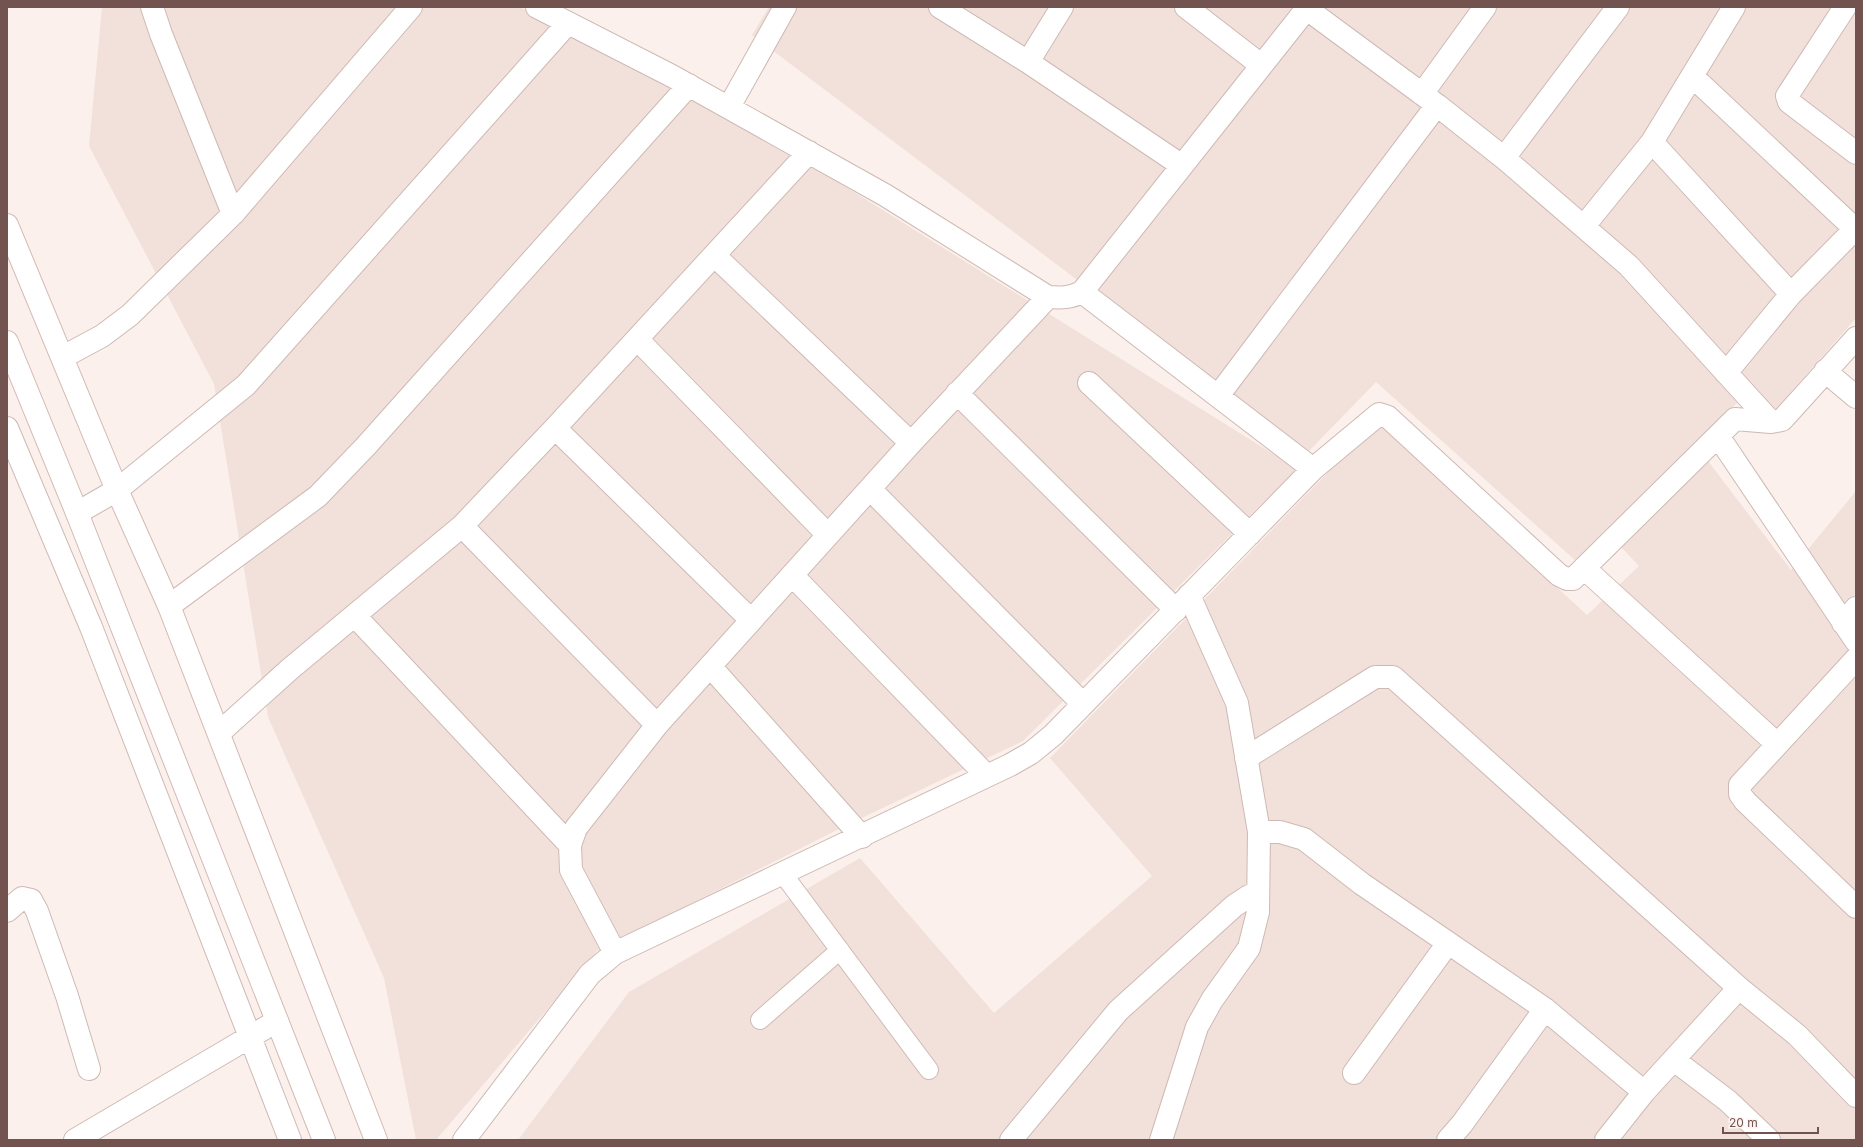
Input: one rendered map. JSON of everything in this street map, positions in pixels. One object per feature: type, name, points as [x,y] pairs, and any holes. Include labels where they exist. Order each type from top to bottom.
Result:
[{"type":"street","points":[[152,7],[161,34],[233,214]]},
{"type":"street","points":[[63,357],[102,336],[130,315],[233,214],[411,7]]},
{"type":"street","points":[[537,7],[689,85],[885,195],[1048,297],[1062,298],[1072,297],[1082,292],[1307,8],[1430,99],[1504,158],[1629,266],[1771,422]]},
{"type":"street","points":[[729,107],[785,7]]},
{"type":"street","points":[[940,7],[1028,62],[1181,166]]},
{"type":"street","points":[[1028,62],[1062,7]]},
{"type":"street","points":[[1186,7],[1261,65]]},
{"type":"street","points":[[1218,396],[1430,99],[1485,7]]},
{"type":"street","points":[[1504,158],[1618,7]]},
{"type":"street","points":[[1584,226],[1652,142],[1734,7]]},
{"type":"street","points":[[1845,7],[1787,96],[1787,99],[1855,151]]},
{"type":"street","points":[[77,513],[118,490],[246,385],[568,22]]},
{"type":"street","points":[[1692,76],[1855,229],[1791,294],[1726,373]]},
{"type":"street","points":[[169,606],[318,496],[366,446],[689,85]]},
{"type":"street","points":[[1652,142],[1791,294]]},
{"type":"street","points":[[219,733],[290,669],[462,526],[555,428],[809,152]]},
{"type":"street","points":[[7,225],[118,490],[169,606],[376,1140]]},
{"type":"street","points":[[714,255],[911,443]]},
{"type":"street","points":[[1082,292],[1313,469]]},
{"type":"street","points":[[615,953],[571,870],[570,846],[576,828],[657,725],[911,443],[1048,297]]},
{"type":"street","points":[[464,1140],[590,974],[615,953],[862,837],[1031,753],[1053,735],[1313,469],[1379,414],[1388,417],[1560,575],[1567,579],[1573,579],[1735,419],[1771,422],[1782,420],[1856,338]]},
{"type":"street","points":[[637,339],[828,535]]},
{"type":"street","points":[[7,342],[77,513],[321,1132],[289,1140],[91,627],[7,428]]},
{"type":"street","points":[[1826,371],[1856,397]]},
{"type":"street","points":[[1089,383],[1250,534]]},
{"type":"street","points":[[957,393],[1182,602],[1237,702],[1259,832],[1258,912],[1249,948],[1212,1000],[1197,1027],[1166,1136]]},
{"type":"street","points":[[555,428],[751,620]]},
{"type":"street","points":[[1718,436],[1786,534],[1849,615],[1856,641]]},
{"type":"street","points":[[870,489],[1083,704]]},
{"type":"street","points":[[462,526],[657,725]]},
{"type":"street","points":[[1584,568],[1777,744]]},
{"type":"street","points":[[792,575],[987,776]]},
{"type":"street","points":[[355,616],[570,846]]},
{"type":"street","points":[[1856,659],[1740,785],[1740,794],[1745,801],[1856,906]]},
{"type":"street","points":[[710,666],[862,837]]},
{"type":"street","points":[[1246,758],[1375,677],[1393,677],[1739,988],[1797,1035],[1856,1096]]},
{"type":"street","points":[[1259,832],[1280,832],[1304,839],[1362,884],[1545,1009],[1644,1092]]},
{"type":"street","points":[[1011,1140],[1118,1010],[1234,906],[1258,892]]},
{"type":"street","points":[[7,911],[22,898],[31,900],[37,911],[67,996],[89,1069]]},
{"type":"street","points":[[1354,1073],[1448,943]]},
{"type":"street","points":[[1612,1138],[1644,1092],[1739,988]]},
{"type":"street","points":[[1448,1140],[1462,1124],[1545,1009]]},
{"type":"street","points":[[75,1140],[277,1021]]},
{"type":"street","points":[[1674,1060],[1728,1101],[1769,1140]]},
{"type":"lane","points":[[783,874],[929,1070]]},
{"type":"lane","points":[[760,1020],[840,950]]},
{"type":"shaded area","points":[[102,7],[520,7],[702,97],[1297,469],[1023,741],[847,825],[597,951],[436,1140],[416,1140],[384,978],[268,717],[214,384],[89,146]]},
{"type":"shaded area","points":[[769,7],[1856,7],[1856,318],[1768,418],[1746,394],[1576,561],[1376,382],[1307,453],[752,35]]},
{"type":"shaded area","points":[[1377,422],[1587,615],[1639,566],[1621,547],[1708,461],[1791,570],[1856,491],[1856,1140],[518,1140],[629,992],[860,858],[994,1013],[1152,876],[1050,758]]}]
